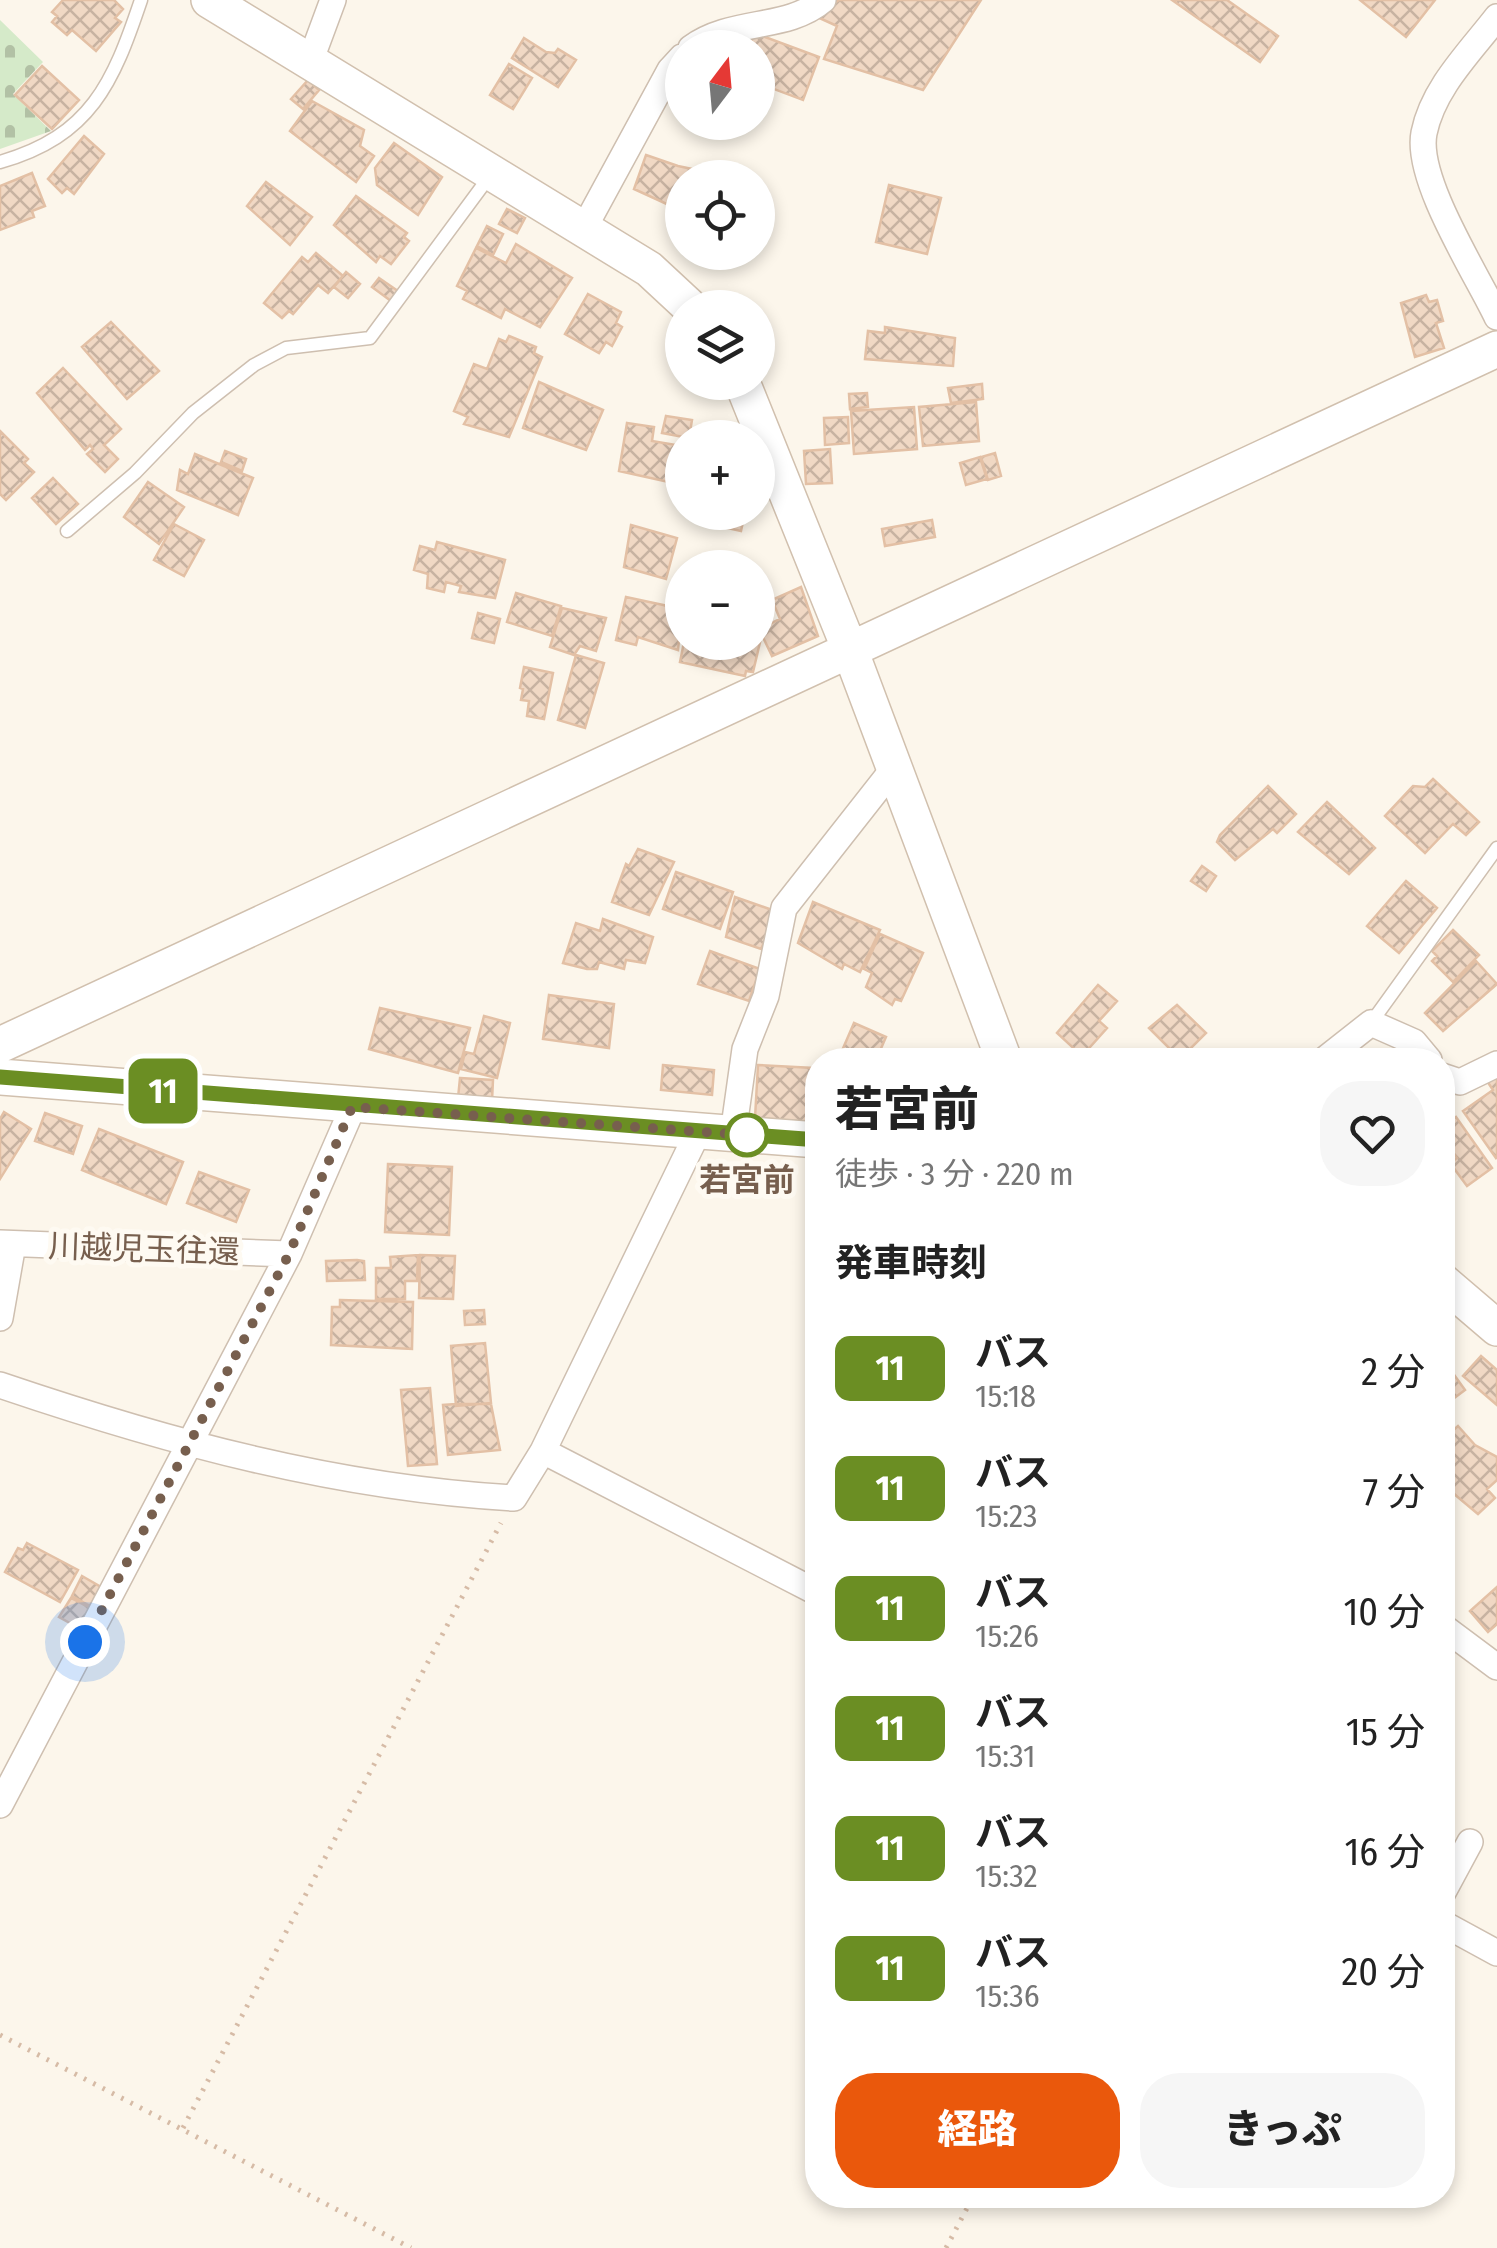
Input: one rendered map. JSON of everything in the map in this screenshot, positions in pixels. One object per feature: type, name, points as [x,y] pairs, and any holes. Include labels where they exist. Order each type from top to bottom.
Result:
[{"type":"street","points":[[209,0],[490,176],[649,269],[672,290]]},
{"type":"street","points":[[310,62],[333,0]]},
{"type":"street","points":[[728,30],[741,24],[793,17],[823,0]]},
{"type":"street","points":[[1497,17],[1445,84],[1430,112],[1422,152],[1497,316]]},
{"type":"street","points":[[584,230],[665,79]]},
{"type":"street","points":[[8,1032],[850,650],[1497,349]]},
{"type":"street","points":[[749,400],[850,650],[999,1048]]},
{"type":"street","points":[[0,1385],[188,1446],[418,1492],[514,1498],[716,1133],[766,996],[784,908],[894,768]]},
{"type":"street","points":[[1339,1048],[1371,1023],[1414,1042],[1419,1048]]},
{"type":"street","points":[[1455,1080],[1460,1082],[1497,1064]]},
{"type":"street","points":[[0,1077],[805,1139]]},
{"type":"street","points":[[0,1805],[289,1254],[352,1107]]},
{"type":"street","points":[[0,1318],[6,1244]]},
{"type":"street","name":"川越児玉往還","points":[[6,1244],[289,1254]]},
{"type":"street","points":[[1455,1292],[1497,1328]]},
{"type":"street","points":[[543,1451],[805,1586]]},
{"type":"street","points":[[1455,1636],[1497,1668]]},
{"type":"street","points":[[1455,1870],[1470,1842]]},
{"type":"street","points":[[1455,1930],[1497,1953]]},
{"type":"lane","points":[[0,162],[38,151],[92,107],[117,70],[140,0]]},
{"type":"lane","points":[[66,530],[135,473],[193,413],[254,365],[286,348],[370,338],[490,176]]},
{"type":"lane","points":[[1371,1023],[1497,848]]},
{"type":"path","points":[[183,2128],[514,1498]]},
{"type":"path","points":[[0,2035],[411,2248]]},
{"type":"path","points":[[946,2248],[967,2208]]},
{"type":"green space","points":[[0,20],[43,62],[13,94],[51,131],[0,149]]},
{"type":"building","points":[[63,0],[114,0],[123,9],[115,18],[121,22],[96,51],[72,30],[67,35],[52,22],[57,16],[52,12]]},
{"type":"building","points":[[839,0],[981,0],[923,90],[824,59],[837,26],[815,16]]},
{"type":"building","points":[[1172,0],[1227,0],[1278,36],[1260,62]]},
{"type":"building","points":[[1360,0],[1435,0],[1406,37]]},
{"type":"building","points":[[524,38],[546,52],[555,53],[558,49],[576,60],[558,87],[512,58]]},
{"type":"building","points":[[775,41],[819,57],[803,100],[775,89]]},
{"type":"building","points":[[509,64],[532,78],[513,109],[490,95]]},
{"type":"building","points":[[42,66],[79,100],[52,129],[15,95]]},
{"type":"building","points":[[308,80],[319,90],[303,109],[291,99]]},
{"type":"building","points":[[312,101],[364,130],[360,146],[374,156],[356,182],[290,131]]},
{"type":"building","points":[[84,136],[104,154],[74,194],[67,188],[62,193],[48,179]]},
{"type":"building","points":[[394,143],[442,177],[418,215],[377,185],[375,168]]},
{"type":"building","points":[[646,155],[665,162],[665,203],[634,189]]},
{"type":"building","points":[[32,173],[45,206],[32,211],[34,217],[0,230],[0,186]]},
{"type":"building","points":[[266,182],[312,217],[290,245],[247,206]]},
{"type":"building","points":[[889,185],[941,198],[927,254],[876,242]]},
{"type":"building","points":[[356,196],[407,233],[404,237],[409,241],[391,264],[380,256],[376,262],[334,225]]},
{"type":"building","points":[[507,209],[525,218],[517,233],[499,224]]},
{"type":"building","points":[[487,226],[503,234],[493,255],[477,246]]},
{"type":"building","points":[[516,244],[572,278],[540,327],[505,309],[501,318],[463,299],[467,291],[457,286],[476,248],[506,263]]},
{"type":"building","points":[[316,253],[343,276],[328,293],[318,285],[293,314],[289,311],[282,318],[264,303],[302,257],[308,262]]},
{"type":"building","points":[[346,272],[360,284],[348,298],[334,287]]},
{"type":"building","points":[[379,278],[398,291],[391,301],[372,287]]},
{"type":"building","points":[[588,294],[621,312],[616,323],[622,327],[612,346],[606,342],[599,353],[565,334]]},
{"type":"building","points":[[1426,295],[1429,302],[1437,300],[1443,321],[1436,323],[1444,348],[1415,357],[1401,303]]},
{"type":"building","points":[[111,322],[159,371],[127,399],[82,347]]},
{"type":"building","points":[[885,327],[955,338],[953,366],[865,359],[868,331],[885,333]]},
{"type":"building","points":[[509,336],[536,347],[534,353],[542,357],[509,437],[464,424],[468,417],[454,411],[474,364],[487,369],[499,339],[506,342]]},
{"type":"building","points":[[63,368],[121,429],[104,445],[118,459],[105,472],[87,454],[93,449],[90,445],[85,450],[37,393]]},
{"type":"building","points":[[539,382],[603,410],[586,450],[523,428]]},
{"type":"building","points":[[982,384],[983,399],[951,403],[948,388]]},
{"type":"building","points":[[867,393],[868,407],[850,409],[849,394]]},
{"type":"building","points":[[976,402],[979,441],[923,446],[919,407]]},
{"type":"building","points":[[914,407],[917,449],[854,454],[851,411]]},
{"type":"building","points":[[848,417],[849,443],[825,445],[824,418]]},
{"type":"building","points":[[627,423],[654,427],[652,441],[665,443],[665,481],[619,471]]},
{"type":"building","points":[[0,431],[28,459],[24,463],[34,472],[6,500],[0,494]]},
{"type":"building","points":[[830,449],[832,483],[806,484],[804,451]]},
{"type":"building","points":[[225,451],[246,459],[242,471],[221,462]]},
{"type":"building","points":[[995,453],[1001,476],[988,480],[981,457]]},
{"type":"building","points":[[195,454],[253,478],[238,515],[177,490],[180,470],[188,474]]},
{"type":"building","points":[[980,457],[987,479],[966,485],[960,463]]},
{"type":"building","points":[[53,478],[78,504],[56,524],[32,498]]},
{"type":"building","points":[[148,482],[184,507],[159,544],[124,517]]},
{"type":"building","points":[[932,520],[935,537],[885,546],[882,529]]},
{"type":"building","points":[[174,524],[204,540],[184,576],[154,560]]},
{"type":"building","points":[[631,525],[677,538],[674,550],[665,550],[665,579],[624,567]]},
{"type":"building","points":[[437,542],[505,560],[495,598],[459,592],[461,586],[446,582],[444,592],[427,588],[428,574],[414,570],[420,546],[435,550]]},
{"type":"building","points":[[801,587],[818,636],[775,655],[775,621],[780,619],[775,599]]},
{"type":"building","points":[[516,593],[561,606],[552,636],[507,622]]},
{"type":"building","points":[[626,597],[665,605],[665,646],[638,637],[636,645],[616,640]]},
{"type":"building","points":[[562,608],[606,618],[596,651],[580,646],[574,655],[550,647]]},
{"type":"building","points":[[478,613],[500,619],[494,643],[472,638]]},
{"type":"building","points":[[576,655],[604,663],[585,728],[558,720]]},
{"type":"building","points":[[756,660],[753,672],[746,671],[745,676],[680,662]]},
{"type":"building","points":[[524,667],[553,673],[544,719],[527,716],[529,701],[521,700],[520,688]]},
{"type":"building","points":[[1433,779],[1479,822],[1466,835],[1453,824],[1425,853],[1385,816],[1413,786],[1425,787]]},
{"type":"building","points":[[1268,786],[1296,814],[1277,833],[1273,829],[1235,860],[1217,842],[1220,835]]},
{"type":"building","points":[[1327,802],[1375,848],[1349,874],[1298,832]]},
{"type":"building","points":[[638,849],[674,862],[649,915],[612,902],[626,864],[629,866]]},
{"type":"building","points":[[1202,866],[1216,876],[1206,891],[1191,881]]},
{"type":"building","points":[[676,872],[733,892],[720,929],[663,909]]},
{"type":"building","points":[[1406,881],[1437,908],[1399,953],[1367,926]]},
{"type":"building","points":[[735,897],[778,912],[761,949],[726,937]]},
{"type":"building","points":[[813,902],[880,930],[860,972],[844,964],[842,969],[798,943]]},
{"type":"building","points":[[603,919],[653,937],[645,963],[626,960],[624,969],[599,962],[597,969],[587,969],[563,963],[576,923],[600,931]]},
{"type":"building","points":[[1453,930],[1479,955],[1453,982],[1432,961],[1437,956],[1432,951]]},
{"type":"building","points":[[880,934],[923,953],[901,1001],[895,999],[892,1005],[866,987],[872,973],[864,969]]},
{"type":"building","points":[[710,951],[760,969],[749,1001],[698,984]]},
{"type":"building","points":[[1476,961],[1497,984],[1443,1031],[1425,1013]]},
{"type":"building","points":[[1098,985],[1117,1001],[1099,1021],[1107,1028],[1089,1048],[1073,1048],[1057,1033]]},
{"type":"building","points":[[549,995],[614,1004],[609,1048],[543,1039]]},
{"type":"building","points":[[1177,1005],[1206,1033],[1191,1048],[1169,1048],[1149,1028]]},
{"type":"building","points":[[380,1008],[470,1028],[458,1073],[369,1049]]},
{"type":"building","points":[[484,1016],[510,1023],[497,1078],[461,1069],[465,1052],[474,1054]]},
{"type":"building","points":[[854,1023],[886,1037],[881,1048],[843,1048]]},
{"type":"building","points":[[663,1065],[714,1070],[712,1095],[661,1090]]},
{"type":"building","points":[[758,1065],[805,1068],[805,1122],[755,1118]]},
{"type":"building","points":[[1497,1074],[1496,1158],[1463,1111],[1493,1090],[1487,1081]]},
{"type":"building","points":[[460,1078],[493,1080],[492,1101],[458,1098]]},
{"type":"building","points":[[4,1112],[31,1129],[0,1179],[0,1119]]},
{"type":"building","points":[[45,1113],[82,1126],[73,1154],[35,1141]]},
{"type":"building","points":[[1455,1118],[1492,1168],[1467,1186],[1455,1170]]},
{"type":"building","points":[[99,1129],[183,1162],[166,1204],[82,1170]]},
{"type":"building","points":[[388,1164],[452,1167],[449,1235],[385,1232]]},
{"type":"building","points":[[199,1172],[249,1190],[236,1222],[187,1203]]},
{"type":"building","points":[[418,1255],[417,1281],[405,1281],[405,1299],[376,1299],[376,1268],[391,1268],[390,1257]]},
{"type":"building","points":[[420,1255],[455,1256],[453,1299],[419,1298]]},
{"type":"building","points":[[326,1261],[364,1261],[365,1280],[327,1281]]},
{"type":"building","points":[[340,1300],[413,1302],[412,1349],[331,1345],[332,1307],[340,1307]]},
{"type":"building","points":[[484,1310],[485,1324],[465,1325],[464,1311]]},
{"type":"building","points":[[485,1343],[491,1403],[456,1406],[451,1346]]},
{"type":"building","points":[[1481,1356],[1497,1370],[1497,1405],[1463,1376]]},
{"type":"building","points":[[1455,1376],[1465,1390],[1455,1398]]},
{"type":"building","points":[[430,1388],[437,1464],[408,1466],[401,1390]]},
{"type":"building","points":[[491,1404],[500,1450],[448,1455],[443,1405]]},
{"type":"building","points":[[1458,1426],[1475,1445],[1497,1457],[1497,1480],[1487,1489],[1495,1498],[1478,1514],[1455,1495]]},
{"type":"building","points":[[27,1543],[78,1570],[60,1602],[5,1572],[18,1548],[23,1550]]},
{"type":"building","points":[[82,1576],[101,1587],[90,1606],[72,1596]]},
{"type":"building","points":[[1497,1587],[1497,1624],[1488,1632],[1470,1611]]},
{"type":"building","points":[[71,1598],[90,1608],[79,1628],[59,1617]]},
{"type":"bus line","name":"11","points":[[0,1077],[805,1139]]},
{"type":"place","name":"若宮前","points":[[747,1135]]},
{"type":"route","points":[[85,1642],[289,1254],[352,1107],[747,1135]]}]
